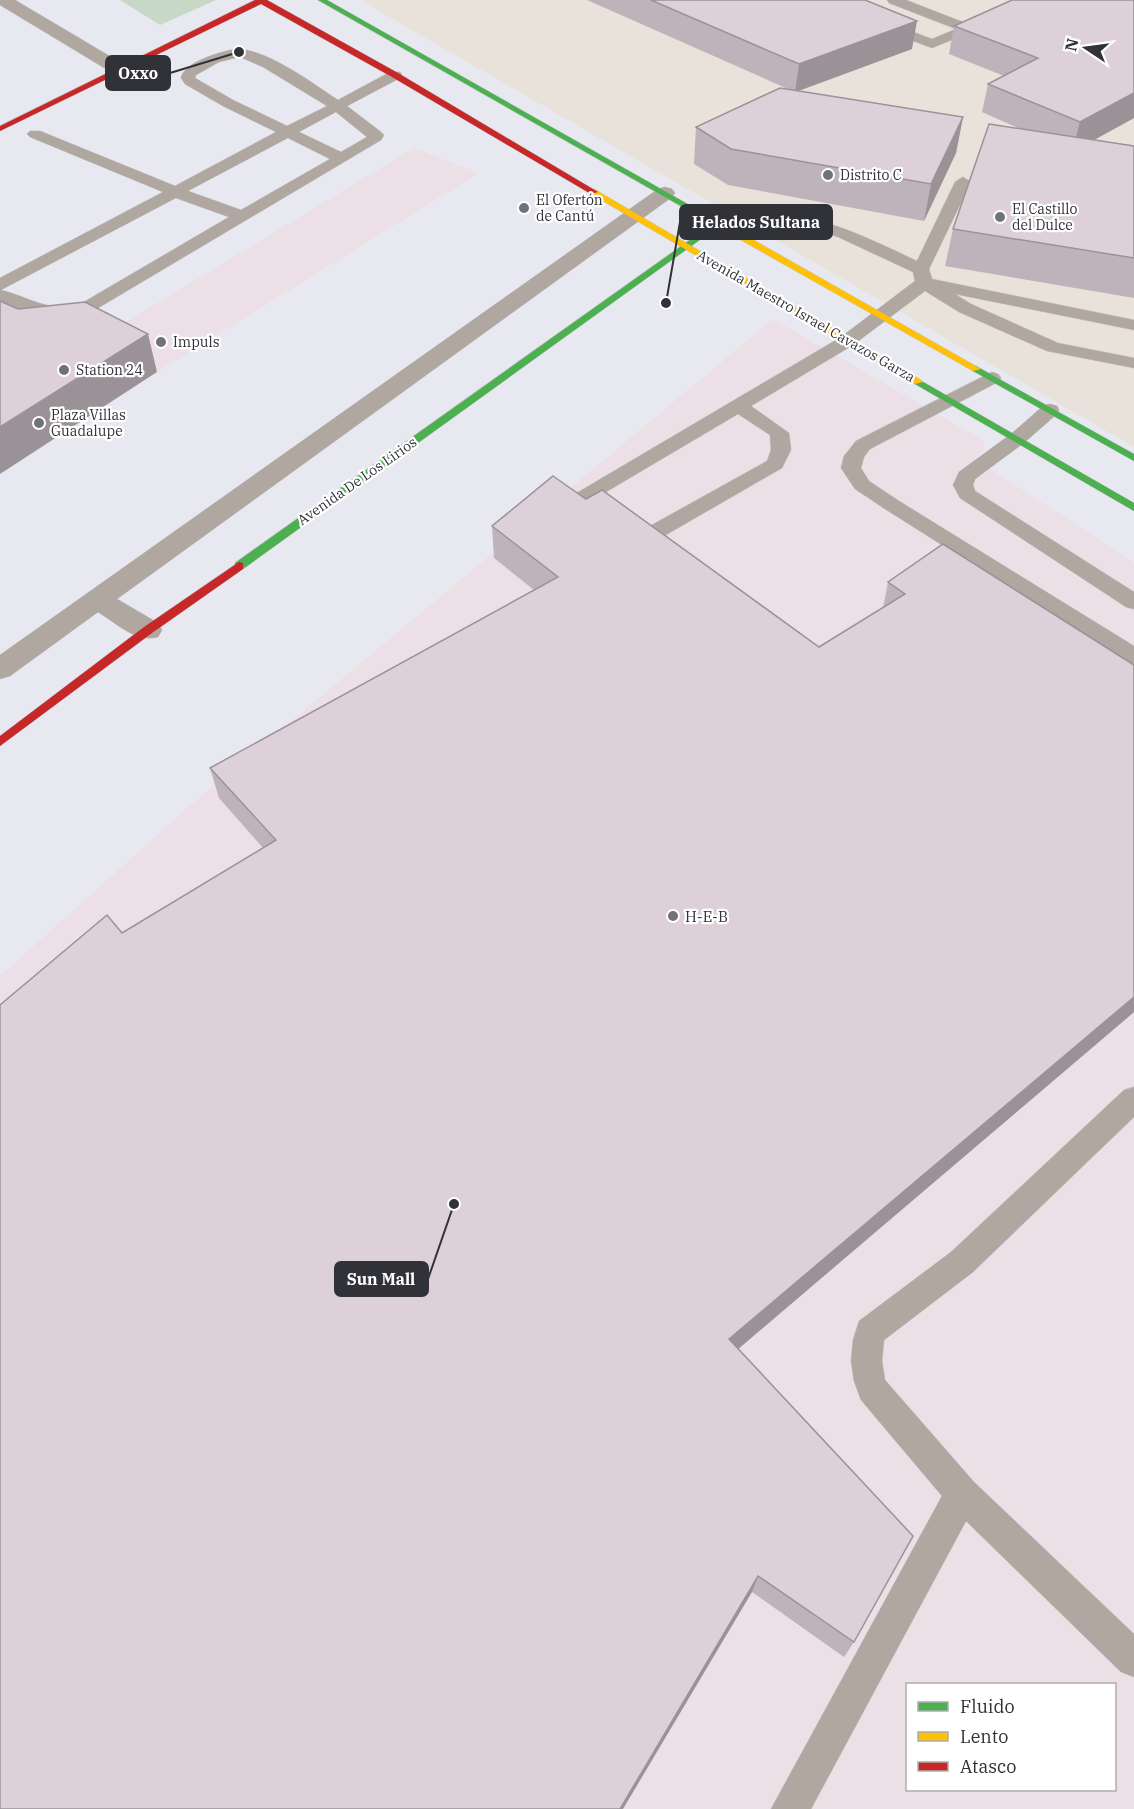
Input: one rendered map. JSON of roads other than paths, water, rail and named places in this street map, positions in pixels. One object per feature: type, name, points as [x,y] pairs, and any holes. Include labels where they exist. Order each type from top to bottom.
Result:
[{"type":"main road","points":[[0,129],[117,68],[261,0]]},
{"type":"main road","name":"Avenida Maestro Israel Cavazos Garza","points":[[261,0],[395,75],[1134,508]]},
{"type":"main road","points":[[322,0],[1134,458]]},
{"type":"main road","name":"Avenida De Los Lirios","points":[[0,742],[148,630],[717,224]]},
{"type":"street","points":[[6,7],[117,68]]},
{"type":"street","points":[[0,669],[665,193]]},
{"type":"street","points":[[97,599],[148,630]]},
{"type":"lane","points":[[816,0],[932,44],[1037,0]]},
{"type":"lane","points":[[894,0],[968,29]]},
{"type":"lane","points":[[996,3],[1013,9]]},
{"type":"lane","points":[[0,295],[23,306],[51,312],[67,313],[82,310],[373,141],[376,135],[336,106],[254,55],[243,53],[221,58],[189,73],[190,81],[341,158]]},
{"type":"lane","points":[[0,285],[395,75]]},
{"type":"lane","points":[[35,134],[241,216]]},
{"type":"lane","points":[[582,498],[847,341],[880,315],[922,276],[963,182]]},
{"type":"lane","points":[[717,224],[753,220],[788,220],[818,224],[922,276],[965,308],[1027,338],[1053,347],[1134,363]]},
{"type":"lane","points":[[922,276],[1134,325]]},
{"type":"lane","points":[[992,378],[863,446],[854,456],[851,468],[862,485],[1134,656]]},
{"type":"lane","points":[[657,531],[775,464],[781,450],[779,434],[739,406]]},
{"type":"lane","points":[[1050,410],[1018,438],[966,476],[963,485],[967,494],[1134,602]]},
{"type":"lane","points":[[1134,1099],[962,1262],[870,1332],[865,1356],[866,1372],[872,1389],[962,1494],[1134,1659]]},
{"type":"lane","points":[[790,1809],[962,1494]]},
{"type":"place","name":"Oxxo","points":[[239,52]]},
{"type":"place","name":"Distrito C","points":[[828,175]]},
{"type":"place","name":"El Ofertón de Cantú","points":[[524,208]]},
{"type":"place","name":"El Castillo del Dulce","points":[[1000,217]]},
{"type":"place","name":"Helados Sultana","points":[[666,303]]},
{"type":"place","name":"Impuls","points":[[161,342]]},
{"type":"place","name":"Station 24","points":[[64,370]]},
{"type":"place","name":"Plaza Villas Guadalupe","points":[[39,423]]},
{"type":"place","name":"H-E-B","points":[[673,916]]},
{"type":"place","name":"Sun Mall","points":[[454,1204]]}]
